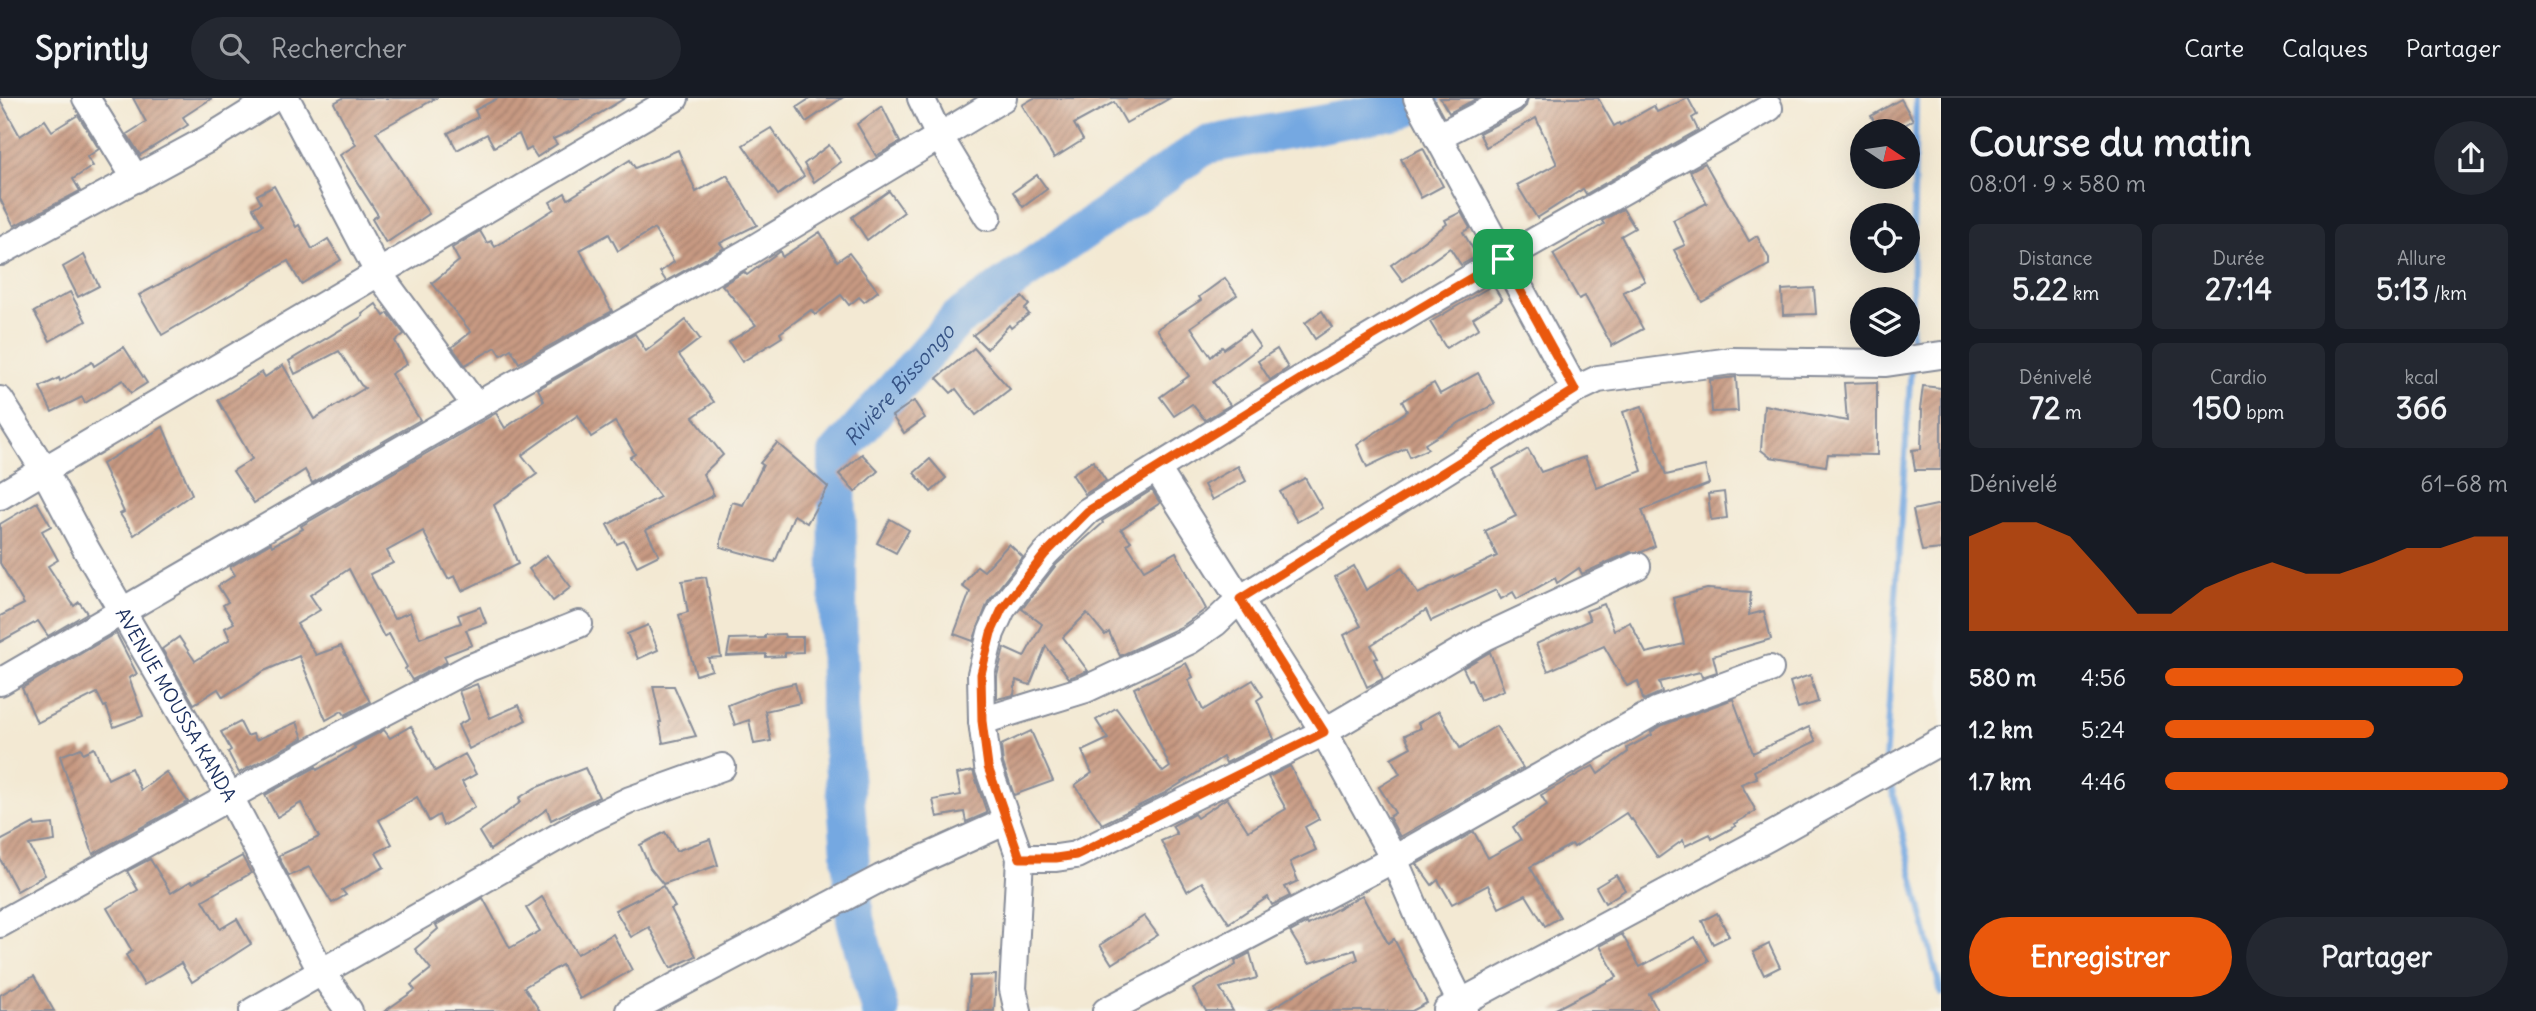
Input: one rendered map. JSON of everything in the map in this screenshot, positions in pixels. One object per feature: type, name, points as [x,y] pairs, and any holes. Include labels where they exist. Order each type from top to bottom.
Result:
[{"type":"street","points":[[86,98],[136,179]]},
{"type":"street","points":[[0,252],[136,179],[274,98]]},
{"type":"street","points":[[286,98],[379,274],[476,406]]},
{"type":"street","points":[[0,496],[675,98]]},
{"type":"street","points":[[921,98],[939,136],[988,217]]},
{"type":"street","points":[[0,682],[748,252],[1003,98]]},
{"type":"street","points":[[1417,98],[1575,390]]},
{"type":"street","points":[[1437,137],[1512,98]]},
{"type":"street","points":[[1018,1011],[1013,989],[1020,858],[988,767],[982,721],[981,674],[991,633],[1002,609],[1045,554],[1088,511],[1317,369],[1503,259],[1769,108]]},
{"type":"street","points":[[982,721],[1086,689],[1189,642],[1215,623],[1240,599],[1575,390],[1598,379],[1731,361],[1886,363],[1941,355]]},
{"type":"street","name":"AVENUE MOUSSA KANDA","points":[[0,400],[44,470],[122,612],[230,797],[323,973],[349,1011]]},
{"type":"street","points":[[1157,469],[1324,732],[1394,859],[1457,1008],[1941,741]]},
{"type":"street","points":[[1020,858],[1076,855],[1324,732],[1485,637],[1637,566]]},
{"type":"street","points":[[0,924],[339,736],[469,668],[579,624]]},
{"type":"street","points":[[1106,1011],[1394,859],[1656,711],[1770,669]]},
{"type":"street","points":[[253,1011],[584,822],[630,800],[722,767]]},
{"type":"street","points":[[629,1011],[881,878],[1007,821]]},
{"type":"building","points":[[133,98],[212,98],[183,117],[188,125],[140,155],[127,134],[146,122]]},
{"type":"building","points":[[343,98],[436,98],[376,132],[429,214],[386,243],[372,219],[378,215],[340,155],[356,145],[334,103]]},
{"type":"building","points":[[498,98],[625,98],[553,139],[557,144],[537,157],[531,148],[526,151],[519,134],[494,147],[487,134],[457,150],[448,133],[478,117],[475,110]]},
{"type":"building","points":[[811,98],[842,98],[806,122],[797,107]]},
{"type":"building","points":[[1034,98],[1170,98],[1126,123],[1114,102],[1074,124],[1083,140],[1054,158],[1022,105]]},
{"type":"building","points":[[1440,98],[1478,98],[1449,113]]},
{"type":"building","points":[[1528,98],[1598,98],[1614,126],[1654,106],[1657,112],[1688,98],[1697,115],[1692,118],[1698,130],[1586,194],[1583,189],[1537,218],[1517,185],[1557,164],[1536,118],[1486,147],[1479,133],[1520,112],[1526,106]]},
{"type":"building","points":[[1901,99],[1912,119],[1873,119],[1871,116]]},
{"type":"building","points":[[0,100],[20,136],[45,120],[52,131],[78,115],[99,149],[87,157],[93,166],[73,179],[80,191],[14,226],[0,199]]},
{"type":"building","points":[[882,106],[900,142],[876,156],[857,124]]},
{"type":"building","points":[[771,128],[804,176],[778,195],[743,145]]},
{"type":"building","points":[[829,145],[841,162],[814,182],[804,164]]},
{"type":"building","points":[[1423,148],[1443,186],[1421,198],[1401,159]]},
{"type":"building","points":[[678,150],[696,192],[727,175],[757,225],[720,243],[724,248],[666,281],[660,272],[674,262],[654,229],[618,251],[609,234],[580,250],[612,311],[519,363],[511,349],[501,355],[496,347],[465,365],[452,347],[471,332],[432,283],[459,261],[452,248],[480,231],[487,243],[491,241],[495,247],[554,209],[550,202],[565,193],[568,199],[630,160],[635,168]]},
{"type":"building","points":[[1705,163],[1749,241],[1757,236],[1769,258],[1769,265],[1702,302],[1674,250],[1685,245],[1673,220],[1707,203],[1690,171]]},
{"type":"building","points":[[1037,175],[1047,189],[1023,207],[1013,192]]},
{"type":"building","points":[[274,186],[296,227],[299,225],[312,249],[328,239],[341,260],[301,284],[288,261],[162,335],[139,295],[263,225],[253,208],[261,203],[257,195]]},
{"type":"building","points":[[889,191],[904,212],[867,240],[852,217]]},
{"type":"building","points":[[1623,209],[1635,228],[1621,236],[1645,281],[1623,292],[1643,329],[1612,346],[1585,296],[1579,299],[1553,254],[1604,224],[1602,221]]},
{"type":"building","points":[[1461,212],[1470,228],[1463,232],[1477,256],[1461,265],[1450,248],[1403,281],[1391,265],[1447,224],[1445,220]]},
{"type":"building","points":[[820,232],[837,261],[849,253],[878,291],[864,302],[859,297],[849,305],[841,295],[815,315],[811,310],[780,333],[782,337],[742,362],[729,342],[756,325],[722,285],[744,272],[747,275],[780,251],[782,257]]},
{"type":"building","points":[[84,255],[99,286],[78,297],[63,267]]},
{"type":"building","points":[[1225,278],[1237,295],[1191,327],[1211,357],[1249,331],[1260,347],[1213,382],[1230,405],[1205,420],[1192,404],[1174,416],[1160,397],[1189,376],[1157,329],[1201,300],[1199,297]]},
{"type":"building","points":[[1493,285],[1502,300],[1473,318],[1479,328],[1446,348],[1430,322]]},
{"type":"building","points":[[1814,288],[1816,314],[1783,315],[1782,290]]},
{"type":"building","points":[[70,292],[86,321],[50,341],[34,312]]},
{"type":"building","points":[[1022,297],[1029,305],[1025,309],[1029,314],[1011,328],[1009,325],[987,349],[973,335]]},
{"type":"building","points":[[376,304],[384,316],[388,313],[404,334],[395,341],[407,364],[391,374],[420,420],[312,483],[305,470],[254,503],[233,471],[252,459],[218,400],[262,372],[265,377],[283,365],[314,419],[365,388],[339,351],[295,374],[289,361],[363,316],[362,314]]},
{"type":"building","points":[[1322,311],[1332,327],[1315,339],[1305,323]]},
{"type":"building","points":[[686,320],[700,339],[679,355],[714,402],[693,417],[723,455],[703,474],[714,495],[646,530],[659,555],[637,566],[624,541],[617,544],[607,525],[660,497],[630,457],[635,454],[615,422],[591,437],[578,415],[522,455],[537,474],[494,505],[518,564],[462,591],[455,576],[448,579],[423,531],[387,551],[393,563],[370,574],[394,619],[410,612],[420,638],[461,623],[458,615],[480,607],[486,623],[466,630],[472,645],[444,656],[447,662],[412,680],[389,634],[384,637],[349,569],[310,595],[320,610],[297,624],[316,655],[341,646],[370,702],[345,715],[342,711],[326,720],[299,656],[264,671],[223,697],[218,689],[194,704],[162,649],[179,637],[195,661],[230,639],[225,628],[234,623],[223,605],[228,602],[218,586],[235,575],[230,567],[271,543],[272,546],[303,529],[301,526],[496,413],[505,428],[544,401],[538,389],[635,334],[646,351]]},
{"type":"building","points":[[124,347],[147,383],[131,393],[123,380],[85,403],[82,397],[52,412],[40,387],[59,378],[60,381],[92,362],[94,366]]},
{"type":"building","points":[[974,348],[1010,389],[976,415],[956,389],[951,393],[937,378]]},
{"type":"building","points":[[1277,349],[1288,368],[1270,380],[1258,361]]},
{"type":"building","points":[[1478,373],[1495,404],[1425,444],[1428,449],[1410,457],[1406,448],[1367,467],[1357,445],[1407,411],[1402,401],[1434,383],[1440,394]]},
{"type":"building","points":[[1736,377],[1738,411],[1712,412],[1710,380]]},
{"type":"building","points":[[1877,382],[1877,455],[1828,454],[1826,466],[1770,457],[1761,450],[1764,405],[1847,421],[1844,383]]},
{"type":"building","points":[[1923,386],[1941,388],[1941,470],[1915,470],[1912,450],[1921,449],[1920,410]]},
{"type":"building","points":[[914,401],[925,418],[904,433],[892,416]]},
{"type":"building","points":[[1642,406],[1666,475],[1705,466],[1709,484],[1642,510],[1655,546],[1642,552],[1630,552],[1582,574],[1579,568],[1557,583],[1555,578],[1517,599],[1513,592],[1501,599],[1496,590],[1431,621],[1426,610],[1371,645],[1378,658],[1374,659],[1383,679],[1367,687],[1344,635],[1361,626],[1335,577],[1354,566],[1366,590],[1402,568],[1418,594],[1497,556],[1485,531],[1516,516],[1493,469],[1528,449],[1541,472],[1585,457],[1597,488],[1642,471],[1623,412]]},
{"type":"building","points":[[163,427],[192,494],[134,535],[120,514],[124,512],[102,464]]},
{"type":"building","points":[[777,443],[828,487],[807,523],[794,515],[775,562],[721,547],[721,540],[732,502],[743,505],[763,465],[760,463]]},
{"type":"building","points":[[862,454],[878,471],[855,492],[839,474]]},
{"type":"building","points":[[930,459],[946,478],[931,492],[914,473]]},
{"type":"building","points":[[1093,461],[1106,481],[1085,494],[1072,474]]},
{"type":"building","points":[[1238,466],[1246,481],[1212,500],[1204,485]]},
{"type":"building","points":[[1305,478],[1322,508],[1297,522],[1280,492]]},
{"type":"building","points":[[1152,490],[1160,503],[1121,529],[1131,541],[1127,544],[1144,570],[1176,552],[1206,609],[1181,627],[1120,656],[1109,632],[1105,635],[1087,613],[1063,637],[1088,671],[1069,678],[1046,646],[1030,685],[1016,680],[1014,695],[997,699],[997,676],[1004,648],[1024,657],[1042,624],[1022,609],[1057,564],[1103,523],[1102,521]]},
{"type":"building","points":[[1724,492],[1727,518],[1711,520],[1708,494]]},
{"type":"building","points":[[37,502],[51,526],[42,531],[58,560],[48,566],[74,606],[79,602],[87,613],[48,636],[38,621],[0,642],[0,616],[24,604],[0,563],[0,524]]},
{"type":"building","points":[[1941,504],[1941,549],[1922,551],[1913,510]]},
{"type":"building","points":[[890,519],[909,530],[896,553],[877,543]]},
{"type":"building","points":[[1009,544],[1023,557],[988,602],[973,641],[954,634],[970,592],[962,586],[977,566],[984,571]]},
{"type":"building","points":[[547,555],[571,587],[553,601],[529,569]]},
{"type":"building","points":[[706,577],[721,657],[708,658],[712,670],[696,675],[679,615],[688,612],[682,581]]},
{"type":"building","points":[[1707,589],[1751,592],[1749,615],[1764,611],[1771,639],[1713,656],[1717,672],[1702,677],[1700,672],[1659,682],[1662,692],[1643,700],[1638,681],[1627,686],[1604,646],[1548,671],[1536,644],[1590,620],[1586,611],[1604,604],[1614,630],[1630,622],[1646,653],[1684,644],[1673,598]]},
{"type":"building","points":[[648,625],[658,650],[638,659],[627,634]]},
{"type":"building","points":[[116,633],[137,674],[129,678],[143,716],[114,727],[106,706],[104,707],[97,693],[37,723],[22,688]]},
{"type":"building","points":[[784,634],[785,637],[803,637],[803,652],[766,657],[766,654],[727,656],[730,639],[765,638],[765,635]]},
{"type":"building","points":[[1490,652],[1504,690],[1480,700],[1463,668]]},
{"type":"building","points":[[1186,663],[1193,677],[1188,680],[1203,710],[1253,680],[1263,696],[1257,700],[1274,739],[1226,763],[1223,757],[1165,793],[1102,824],[1075,785],[1092,773],[1082,751],[1108,739],[1096,720],[1116,708],[1163,772],[1170,767],[1134,688]]},
{"type":"building","points":[[1810,675],[1818,702],[1798,708],[1790,682]]},
{"type":"building","points":[[795,683],[800,703],[765,711],[771,741],[754,744],[749,720],[735,725],[728,705],[769,689]]},
{"type":"building","points":[[477,684],[490,718],[519,705],[526,720],[469,749],[458,725],[469,719],[459,691]]},
{"type":"building","points":[[653,686],[674,686],[696,736],[663,743]]},
{"type":"building","points":[[1733,699],[1753,753],[1809,727],[1816,741],[1754,771],[1757,778],[1741,784],[1756,811],[1712,839],[1710,834],[1685,846],[1683,840],[1658,858],[1626,813],[1574,847],[1572,844],[1530,867],[1560,917],[1545,926],[1526,895],[1499,908],[1488,885],[1452,904],[1438,880],[1432,885],[1417,864],[1474,832],[1488,858],[1521,840],[1513,827],[1547,805],[1541,795],[1593,766],[1598,774],[1628,752],[1627,748],[1652,735],[1651,732],[1663,725]]},
{"type":"building","points":[[1439,711],[1460,748],[1496,726],[1523,768],[1400,837],[1389,817],[1395,813],[1379,787],[1400,774],[1391,758],[1411,747],[1405,735],[1421,728],[1418,723]]},
{"type":"building","points":[[240,722],[247,736],[253,734],[256,740],[297,722],[303,738],[239,773],[221,732]]},
{"type":"building","points":[[411,726],[435,771],[465,754],[476,774],[462,782],[475,807],[443,826],[439,815],[429,821],[417,797],[379,820],[392,844],[376,853],[384,867],[342,890],[346,895],[332,903],[309,867],[289,876],[278,856],[319,837],[301,803],[277,817],[265,795],[316,767],[317,770],[384,730],[390,738]]},
{"type":"building","points":[[1031,731],[1053,781],[1014,795],[1003,763],[1001,745]]},
{"type":"building","points":[[81,748],[83,753],[94,748],[108,779],[131,768],[141,790],[166,772],[188,802],[93,854],[60,756]]},
{"type":"building","points":[[1290,766],[1319,819],[1305,827],[1316,850],[1290,862],[1298,881],[1285,887],[1290,896],[1272,905],[1268,897],[1229,923],[1202,882],[1187,891],[1161,841],[1177,834],[1172,826],[1194,814],[1197,818],[1227,798],[1248,831],[1286,809],[1268,777]]},
{"type":"building","points":[[585,768],[599,797],[551,820],[547,809],[490,850],[479,832],[521,802],[519,798],[535,788]]},
{"type":"building","points":[[973,771],[987,813],[966,822],[964,812],[937,817],[933,800],[961,795],[957,774]]},
{"type":"building","points":[[34,823],[35,826],[53,824],[55,841],[29,845],[45,875],[17,891],[0,859],[0,841]]},
{"type":"building","points":[[665,832],[676,851],[710,839],[718,865],[663,884],[650,868],[640,845]]},
{"type":"building","points":[[242,856],[251,873],[203,900],[220,929],[237,919],[251,944],[192,982],[181,963],[144,985],[126,955],[132,951],[107,908],[138,890],[127,871],[150,859],[171,893]]},
{"type":"building","points":[[1616,875],[1625,890],[1605,903],[1596,887]]},
{"type":"building","points":[[663,886],[675,907],[671,909],[696,956],[671,968],[649,927],[631,937],[615,910]]},
{"type":"building","points":[[1362,895],[1388,943],[1394,939],[1427,1003],[1412,1011],[1268,1011],[1319,979],[1358,959],[1355,950],[1309,963],[1290,932]]},
{"type":"building","points":[[542,897],[577,954],[613,934],[632,970],[580,999],[562,965],[524,987],[540,1011],[385,1011],[415,990],[411,985],[431,969],[415,949],[438,929],[436,925],[483,898],[510,948],[540,931],[526,908]]},
{"type":"building","points":[[1717,913],[1729,936],[1713,944],[1702,921]]},
{"type":"building","points":[[1144,916],[1158,935],[1112,964],[1100,945]]},
{"type":"building","points":[[1622,934],[1640,967],[1695,937],[1709,961],[1649,994],[1658,1011],[1552,1011],[1617,977],[1600,946]]},
{"type":"building","points":[[1769,944],[1780,967],[1764,975],[1753,952]]},
{"type":"building","points":[[1250,953],[1257,978],[1220,988],[1233,1011],[1206,1011],[1193,989],[1236,965],[1235,961]]},
{"type":"building","points":[[996,975],[994,1011],[968,1011],[970,976]]},
{"type":"building","points":[[34,976],[54,1011],[0,1011],[0,995]]},
{"type":"waterway","name":"Rivière Bissongo","points":[[880,1011],[855,919],[839,708],[837,454],[956,320],[1206,145],[1408,108],[1421,98]]},
{"type":"waterway","points":[[1912,287],[1916,98]]},
{"type":"waterway","points":[[1885,763],[1911,366]]},
{"type":"waterway","points":[[1889,777],[1941,993]]},
{"type":"route","points":[[1503,259],[1575,390],[1240,599],[1324,732],[1076,855],[1020,858],[988,767],[982,721],[981,674],[991,633],[1002,609],[1045,554],[1088,511],[1317,369],[1503,259]]}]
